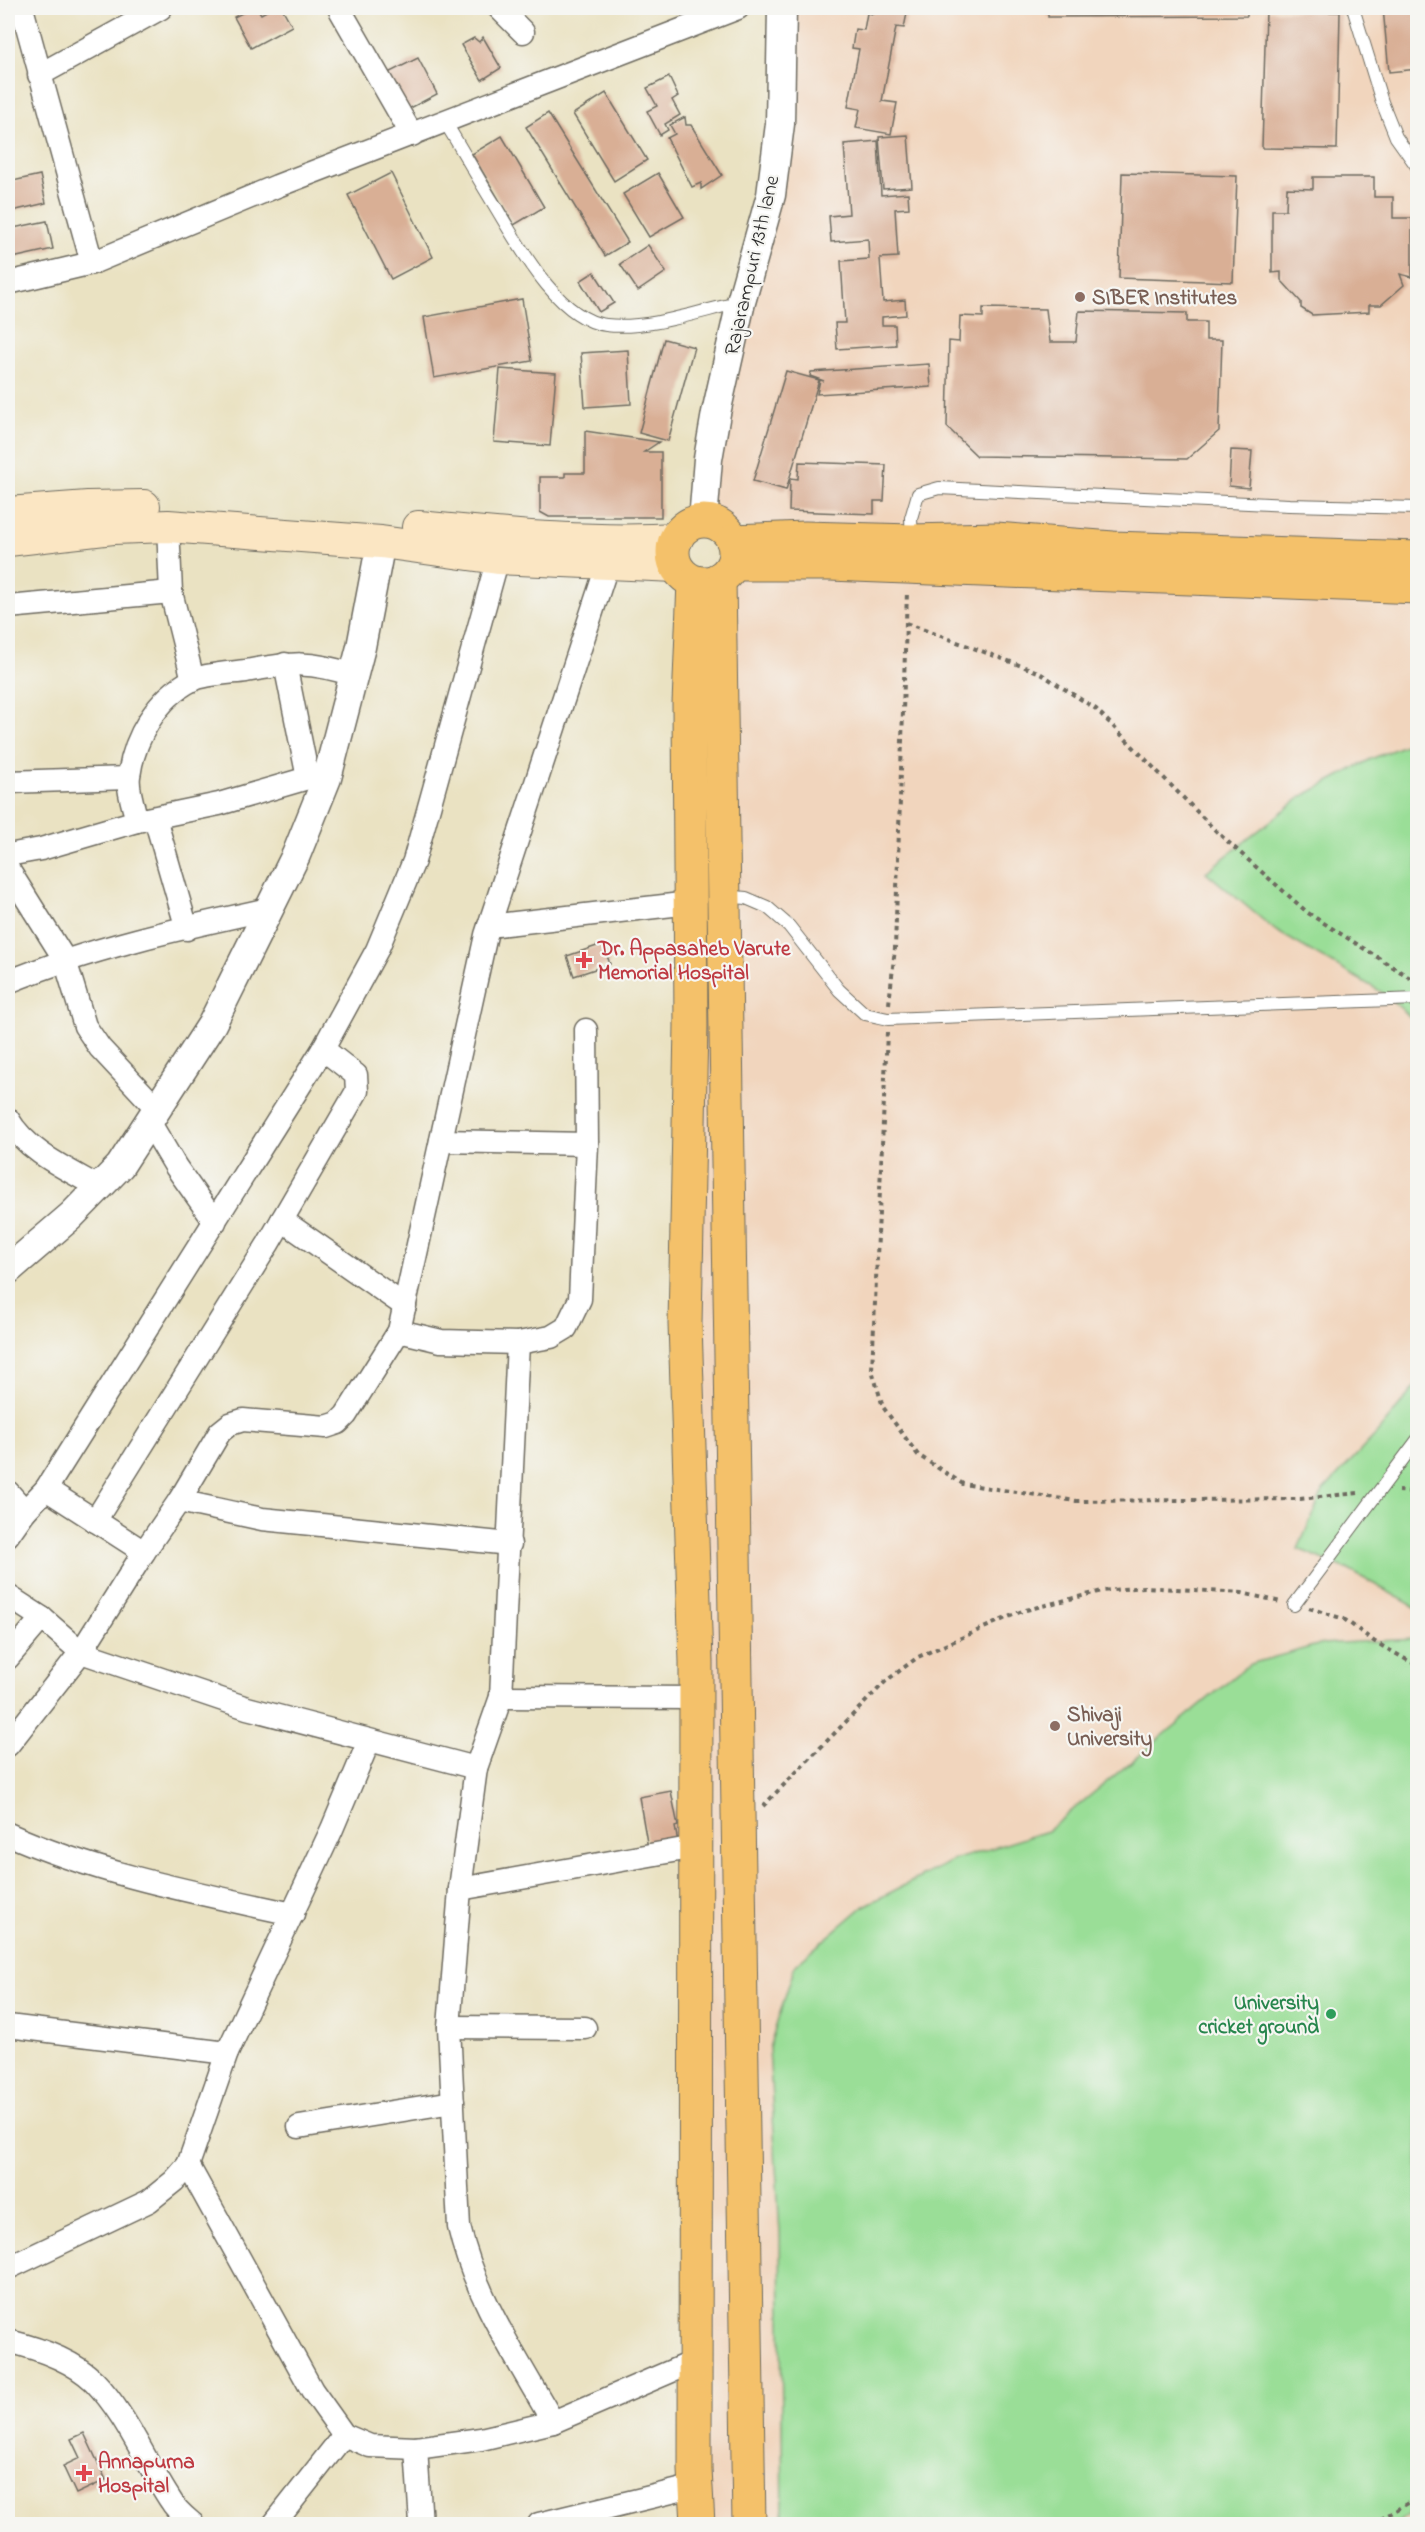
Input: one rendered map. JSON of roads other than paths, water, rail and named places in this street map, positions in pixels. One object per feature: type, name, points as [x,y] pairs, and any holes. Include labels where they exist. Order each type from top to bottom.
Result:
[{"type":"main road","points":[[8,513],[88,507],[172,506],[558,538],[635,541],[705,556]]},
{"type":"main road","points":[[8,540],[113,528],[168,526],[381,542],[498,558],[608,563],[705,556],[910,554],[996,539],[1113,548],[1418,558]]},
{"type":"main road","points":[[910,554],[1013,573],[1418,587]]},
{"type":"main road","points":[[705,556],[689,704],[707,899],[738,1833],[749,2524]]},
{"type":"main road","points":[[698,2524],[695,2361],[695,1698],[685,1324],[707,899]]},
{"type":"street","points":[[22,8],[92,263]]},
{"type":"street","points":[[39,75],[160,8]]},
{"type":"street","points":[[339,8],[412,135]]},
{"type":"street","points":[[499,8],[523,32]]},
{"type":"street","points":[[8,283],[92,263],[278,186],[738,8]]},
{"type":"street","name":"Rajarampuri 13th lane","points":[[705,556],[708,459],[741,302],[771,195],[780,124],[782,8]]},
{"type":"street","points":[[168,526],[171,592],[193,680]]},
{"type":"street","points":[[8,1270],[100,1188],[120,1166],[154,1117],[212,1024],[297,855],[318,778],[354,675],[381,542]]},
{"type":"street","points":[[8,1535],[25,1511],[46,1489],[215,1222],[323,1049],[376,950],[414,861],[498,558]]},
{"type":"street","points":[[8,1745],[81,1652],[179,1501],[220,1432],[230,1424],[243,1420],[326,1427],[338,1424],[399,1331],[489,926],[608,563]]},
{"type":"street","points":[[8,607],[171,592]]},
{"type":"street","points":[[187,928],[128,778],[147,720],[165,701],[193,680],[285,664],[305,663],[354,675]]},
{"type":"street","points":[[285,664],[318,778]]},
{"type":"street","points":[[8,782],[128,778]]},
{"type":"street","points":[[215,1222],[176,1167],[154,1117],[100,1048],[86,1026],[65,960],[9,868],[41,849],[146,820],[318,778]]},
{"type":"street","points":[[489,926],[707,899]]},
{"type":"street","points":[[8,982],[65,960],[269,909]]},
{"type":"street","points":[[399,1331],[441,1341],[518,1343],[551,1337],[566,1328],[580,1299],[587,1144],[586,1030]]},
{"type":"street","points":[[94,1521],[282,1220],[357,1091],[359,1082],[356,1075],[323,1049]]},
{"type":"street","points":[[10,1129],[42,1154],[100,1188]]},
{"type":"street","points":[[441,1141],[587,1144]]},
{"type":"street","points":[[282,1220],[405,1305]]},
{"type":"street","points":[[518,1343],[501,1697],[476,1768],[460,1889],[449,2027],[459,2227],[466,2260],[553,2422]]},
{"type":"street","points":[[46,1489],[144,1552]]},
{"type":"street","points":[[8,1492],[25,1511]]},
{"type":"street","points":[[179,1501],[273,1520],[510,1544]]},
{"type":"street","points":[[8,1596],[42,1618],[81,1652],[247,1708],[305,1722],[369,1742],[476,1768]]},
{"type":"street","points":[[8,1658],[42,1618]]},
{"type":"street","points":[[501,1697],[695,1698]]},
{"type":"street","points":[[8,2268],[149,2201],[174,2181],[188,2165],[228,2053],[293,1914],[369,1742]]},
{"type":"street","points":[[8,1834],[40,1849],[167,1886],[293,1914]]},
{"type":"street","points":[[460,1889],[695,1847]]},
{"type":"street","points":[[8,2026],[228,2053]]},
{"type":"street","points":[[449,2027],[585,2028]]},
{"type":"street","points":[[299,2127],[453,2102]]},
{"type":"street","points":[[188,2165],[312,2390],[344,2435],[370,2446],[416,2448],[481,2439],[553,2422],[695,2361]]},
{"type":"street","points":[[8,2341],[38,2348],[93,2380],[116,2407],[172,2503],[193,2524]]},
{"type":"street","points":[[274,2524],[344,2435]]},
{"type":"street","points":[[416,2448],[421,2524]]},
{"type":"street","points":[[538,2524],[608,2516],[696,2486]]},
{"type":"lane","points":[[1353,8],[1382,102],[1396,137],[1418,168]]},
{"type":"lane","points":[[445,122],[531,266],[554,292],[582,317],[604,325],[637,326],[741,302]]},
{"type":"lane","points":[[910,554],[911,518],[918,494],[939,488],[1289,505],[1418,508]]},
{"type":"lane","points":[[707,899],[746,898],[767,907],[789,926],[839,990],[865,1014],[888,1019],[1418,999]]},
{"type":"lane","points":[[1294,1605],[1418,1439]]},
{"type":"place","name":"SIBER Institutes","points":[[1080,297]]},
{"type":"place","name":"Dr. Appasaheb Varute Memorial Hospital","points":[[584,960]]},
{"type":"place","name":"Shivaji University","points":[[1055,1726]]},
{"type":"place","name":"University cricket ground","points":[[1331,2014]]},
{"type":"place","name":"Annapurna Hospital","points":[[84,2473]]}]
